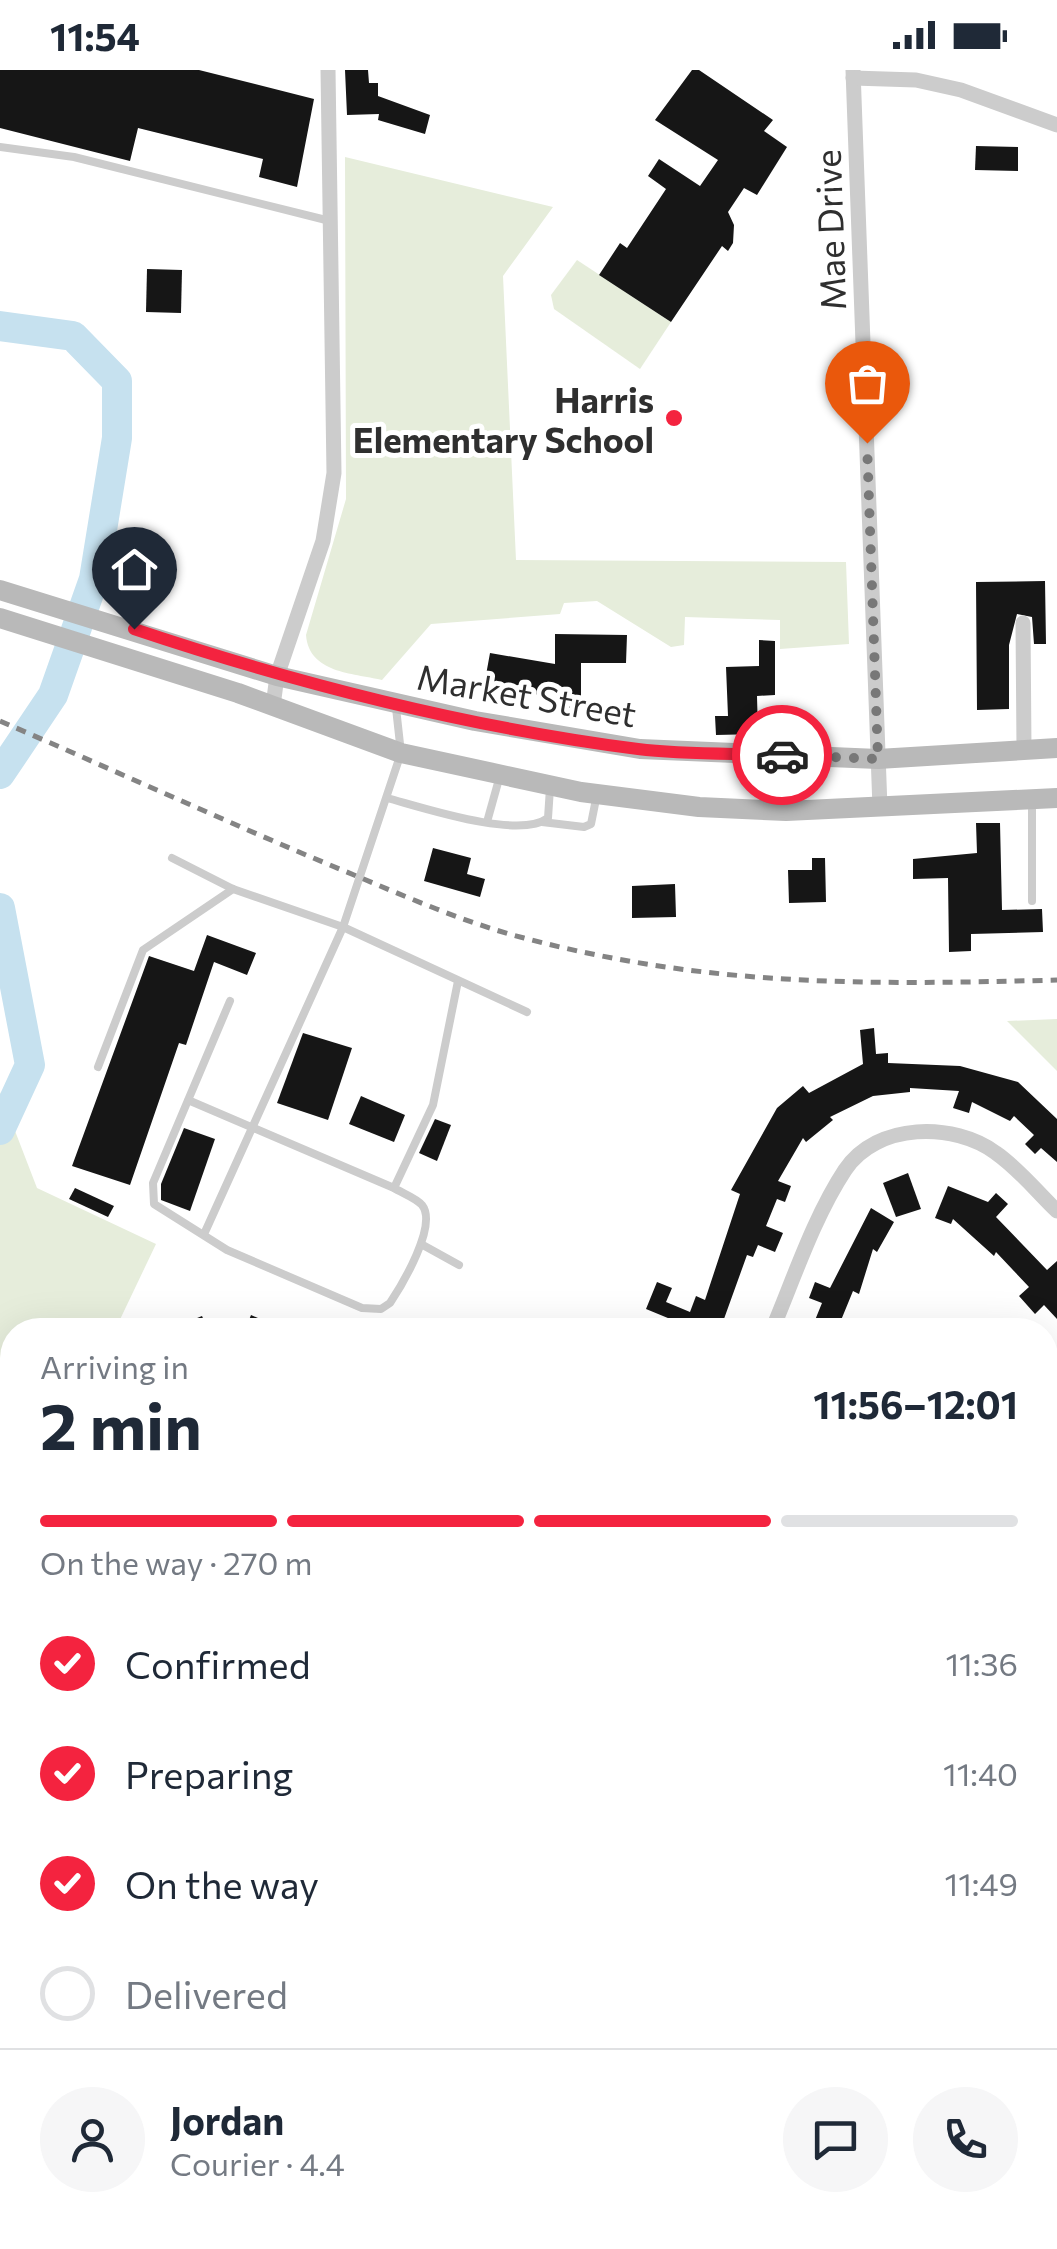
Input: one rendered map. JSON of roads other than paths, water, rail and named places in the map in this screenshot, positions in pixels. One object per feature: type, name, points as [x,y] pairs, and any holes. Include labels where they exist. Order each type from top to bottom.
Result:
[{"type":"main road","name":"Market Street","points":[[0,590],[277,676],[475,722],[640,749],[878,759],[1057,748]]},
{"type":"main road","points":[[7,620],[273,706],[401,753],[597,794],[699,807],[786,811],[1057,798]]},
{"type":"street","points":[[273,706],[277,676],[323,541],[334,473],[328,70]]},
{"type":"street","points":[[853,74],[916,80],[961,90],[1057,126]]},
{"type":"street","name":"Mae Drive","points":[[853,74],[880,808]]},
{"type":"street","points":[[1023,623],[1024,749]]},
{"type":"street","points":[[778,1318],[847,1167],[880,1143],[921,1129],[965,1135],[998,1154],[1057,1212]]},
{"type":"lane","points":[[0,147],[74,157],[330,221]]},
{"type":"lane","points":[[205,1232],[343,927],[401,753],[396,703]]},
{"type":"lane","points":[[487,822],[500,774]]},
{"type":"lane","points":[[542,822],[548,818],[550,785]]},
{"type":"lane","points":[[386,798],[487,822],[584,827],[591,824],[597,794]]},
{"type":"lane","points":[[1032,800],[1032,900]]},
{"type":"lane","points":[[172,858],[233,888],[343,927],[527,1012]]},
{"type":"lane","points":[[98,1067],[142,950],[233,888]]},
{"type":"lane","points":[[394,1188],[433,1105],[458,980]]},
{"type":"lane","points":[[188,1100],[394,1188],[422,1205],[427,1216],[422,1244],[390,1303],[372,1311],[227,1250],[205,1232],[159,1211],[151,1193],[188,1100],[230,1001]]},
{"type":"lane","points":[[422,1244],[459,1265]]},
{"type":"waterway","points":[[0,326],[73,336],[117,381],[117,438],[94,579],[53,695],[0,774]]},
{"type":"waterway","points":[[0,908],[30,1065],[0,1130]]},
{"type":"railway","points":[[0,721],[396,892],[459,918],[524,938],[592,954],[724,974],[854,982],[1057,980]]},
{"type":"place","name":"Harris Elementary School","points":[[674,418]]}]
